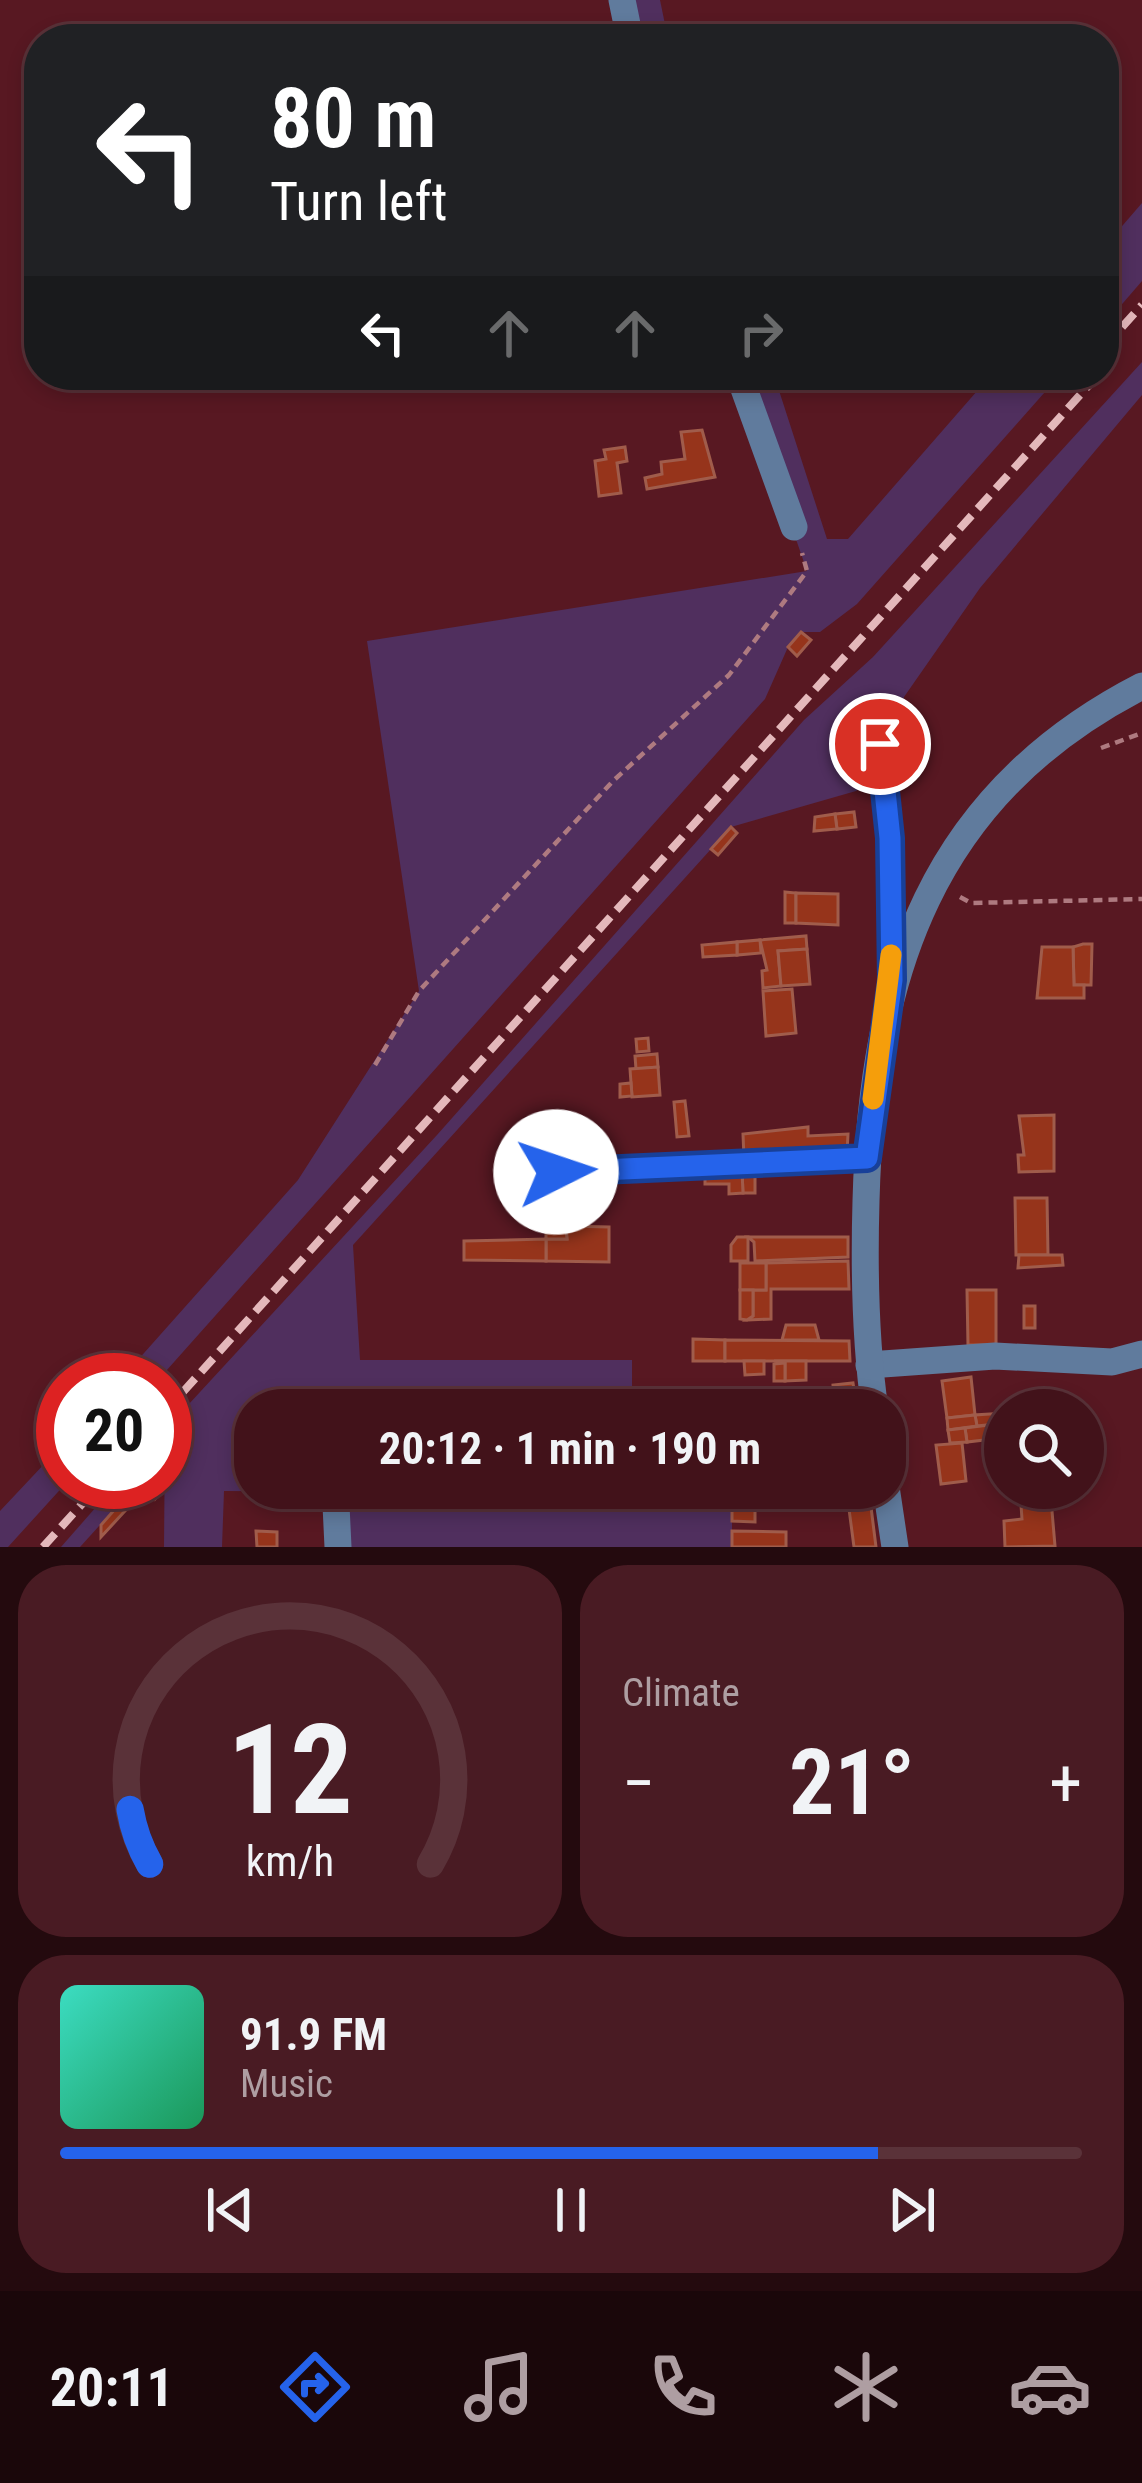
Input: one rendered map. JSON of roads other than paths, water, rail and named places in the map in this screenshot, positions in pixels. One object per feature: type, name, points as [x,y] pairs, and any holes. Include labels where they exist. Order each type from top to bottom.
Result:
[{"type":"street","points":[[744,390],[794,527]]},
{"type":"street","points":[[892,980],[933,884],[958,843],[1023,765],[1142,686]]},
{"type":"street","points":[[872,1389],[867,1158],[892,980],[890,838],[880,744]]},
{"type":"street","points":[[510,1175],[867,1158]]},
{"type":"street","points":[[869,1366],[995,1356],[1112,1362],[1142,1354]]},
{"type":"street","points":[[336,1509],[338,1547]]},
{"type":"street","points":[[889,1509],[895,1547]]},
{"type":"railway","points":[[1119,330],[1142,305]]},
{"type":"railway","points":[[192,1382],[1085,390]]},
{"type":"railway","points":[[43,1547],[77,1509]]}]
